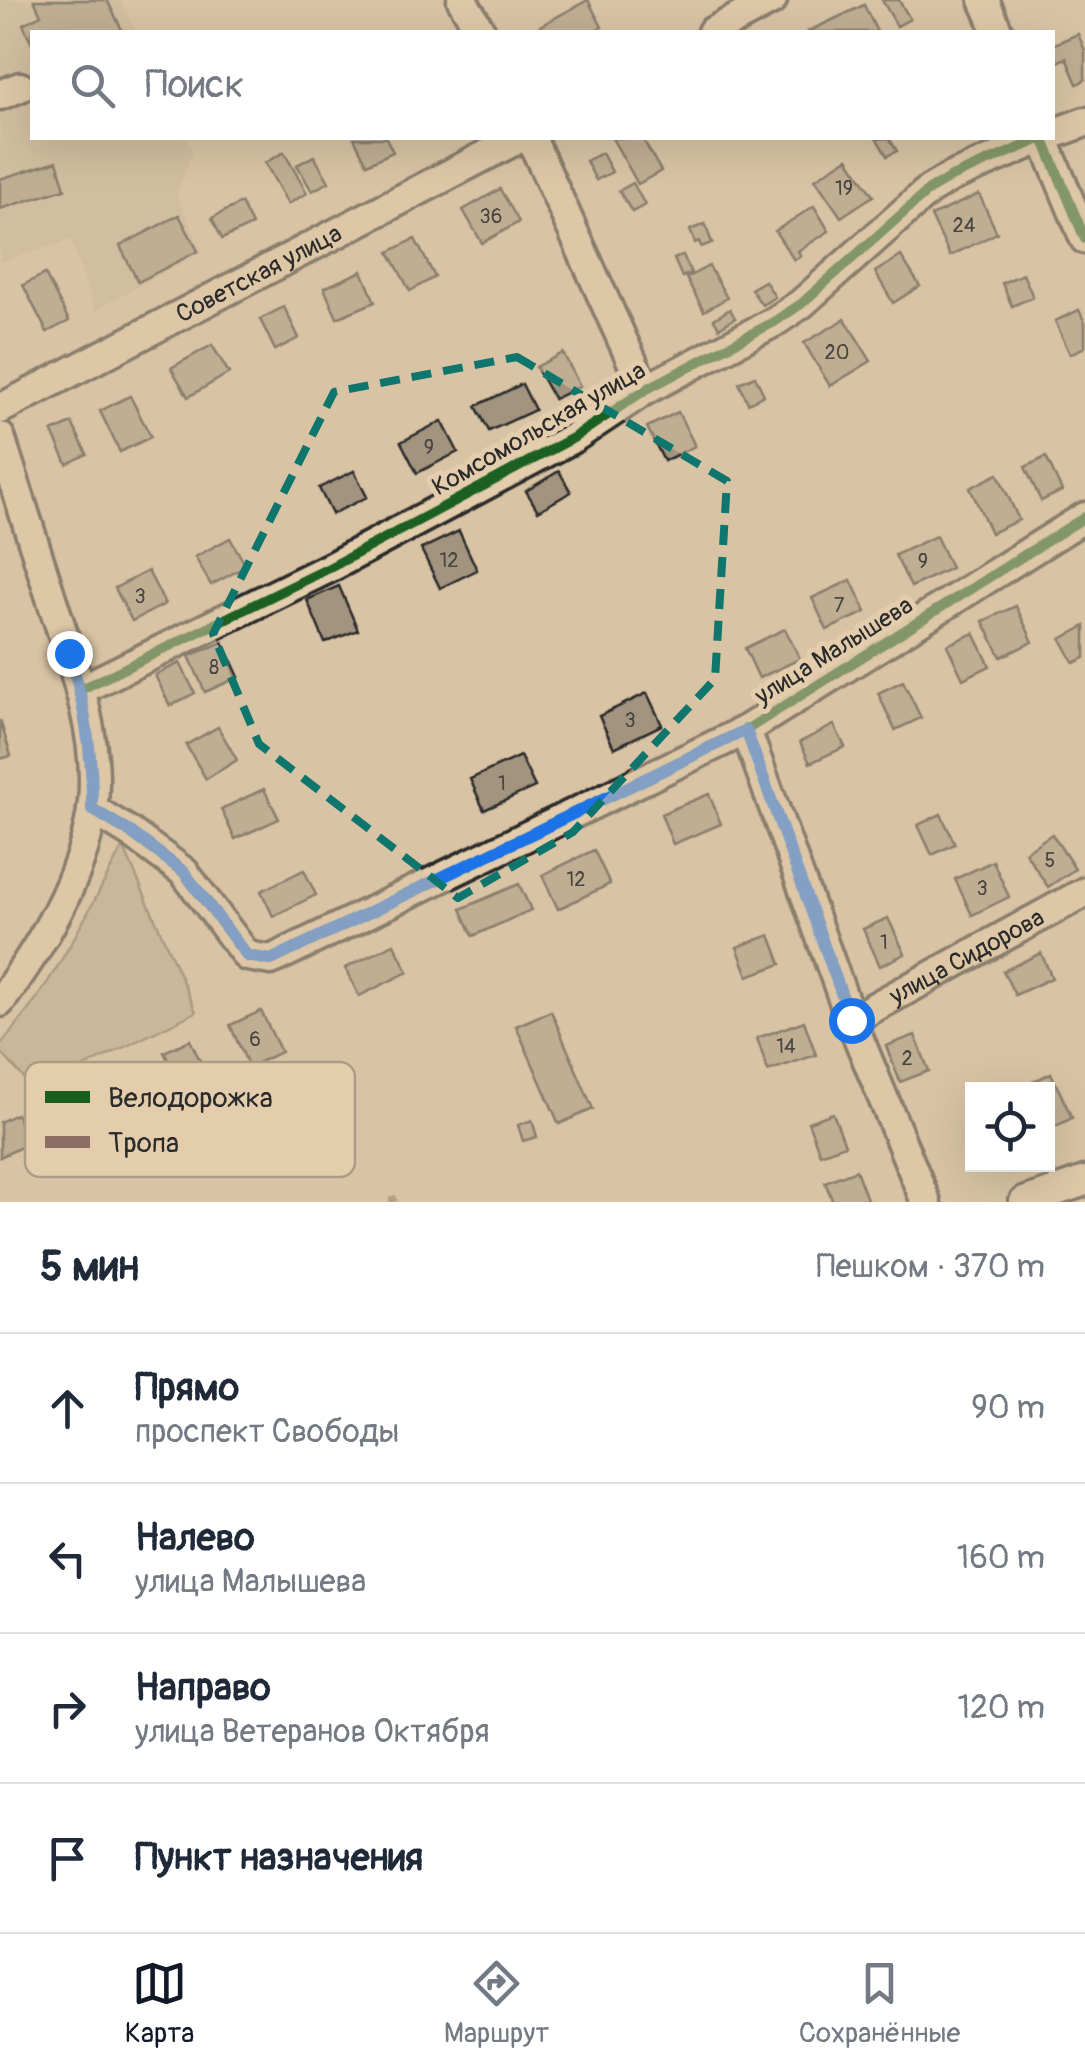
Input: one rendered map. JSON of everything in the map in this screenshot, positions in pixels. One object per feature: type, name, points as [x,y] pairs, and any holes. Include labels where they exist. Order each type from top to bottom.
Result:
[{"type":"street","points":[[462,0],[479,30]]},
{"type":"street","points":[[716,30],[772,0]]},
{"type":"street","points":[[984,0],[997,30]]},
{"type":"street","points":[[1055,133],[1085,122]]},
{"type":"street","name":"Советская улица","points":[[0,410],[515,140]]},
{"type":"street","points":[[532,140],[644,390]]},
{"type":"street","name":"Комсомольская улица","points":[[80,690],[331,567],[573,438],[644,390],[801,304],[929,190],[950,177],[1039,140]]},
{"type":"street","points":[[1045,140],[1085,239]]},
{"type":"street","points":[[0,1002],[64,898],[83,852],[92,809],[93,766],[80,690],[1,446]]},
{"type":"street","name":"улица Малышева","points":[[92,809],[184,872],[247,956],[271,960],[746,730],[1085,517]]},
{"type":"street","points":[[746,730],[851,1020],[926,1202]]},
{"type":"street","name":"улица Сидорова","points":[[851,1020],[1085,892]]},
{"type":"street","points":[[1024,1202],[1085,1181]]},
{"type":"highlighted area","points":[[517,357],[727,481],[715,679],[573,832],[458,898],[259,744],[213,634],[334,392]]},
{"type":"shaded area","points":[[0,0],[120,0],[135,30],[30,30],[30,140],[187,140],[193,152],[176,194],[202,251],[95,310],[71,240],[0,262]]},
{"type":"shaded area","points":[[123,846],[196,1012],[94,1062],[25,1062],[25,1080],[0,1051],[0,1045],[36,999]]},
{"type":"building","points":[[34,0],[107,0],[122,30],[30,30],[30,40],[23,24],[41,15]]},
{"type":"building","points":[[588,0],[602,27],[543,30],[540,26]]},
{"type":"building","points":[[882,0],[899,0],[910,19],[897,26]]},
{"type":"building","points":[[864,5],[876,30],[811,30]]},
{"type":"building","points":[[1078,34],[1085,51],[1085,80],[1077,84],[1066,58],[1057,62],[1055,44]]},
{"type":"building","points":[[355,140],[387,140],[393,152],[367,164]]},
{"type":"building","points":[[613,140],[643,140],[661,171],[638,184]]},
{"type":"building","points":[[878,140],[890,140],[897,151],[887,156]]},
{"type":"building","points":[[284,152],[307,193],[288,204],[265,163]]},
{"type":"building","points":[[602,153],[612,172],[596,180],[586,161]]},
{"type":"building","points":[[314,156],[329,182],[312,191],[297,165]]},
{"type":"building","points":[[848,158],[873,196],[841,217],[815,179]]},
{"type":"building","points":[[57,161],[65,189],[0,209],[0,179]]},
{"type":"building","points":[[633,183],[645,205],[632,212],[619,191]]},
{"type":"building","points":[[500,189],[519,222],[482,243],[463,210]]},
{"type":"building","points":[[979,194],[997,233],[950,256],[931,216]]},
{"type":"building","points":[[241,203],[252,225],[222,239],[212,218]]},
{"type":"building","points":[[814,206],[829,231],[798,251],[801,256],[794,260],[775,231]]},
{"type":"building","points":[[179,215],[198,251],[138,282],[120,246]]},
{"type":"building","points":[[705,224],[712,243],[701,247],[690,230]]},
{"type":"building","points":[[415,239],[435,277],[410,291],[389,252]]},
{"type":"building","points":[[683,255],[691,273],[682,277],[674,259]]},
{"type":"building","points":[[901,256],[920,286],[893,303],[875,272]]},
{"type":"building","points":[[709,266],[727,298],[704,311],[686,278]]},
{"type":"building","points":[[362,271],[375,302],[337,318],[324,288]]},
{"type":"building","points":[[45,274],[69,321],[47,332],[23,285]]},
{"type":"building","points":[[1023,274],[1033,297],[1012,306],[1002,283]]},
{"type":"building","points":[[765,281],[775,297],[762,305],[751,289]]},
{"type":"building","points":[[284,307],[299,338],[275,350],[260,319]]},
{"type":"building","points":[[730,309],[735,318],[719,328],[714,319]]},
{"type":"building","points":[[1079,310],[1085,323],[1085,347],[1070,354],[1055,321]]},
{"type":"building","points":[[845,319],[871,361],[830,386],[804,343]]},
{"type":"building","points":[[212,345],[229,373],[188,397],[171,368]]},
{"type":"building","points":[[563,353],[580,386],[554,399],[536,367]]},
{"type":"building","points":[[755,376],[764,395],[748,403],[739,383]]},
{"type":"building","points":[[522,384],[535,410],[489,431],[476,406]]},
{"type":"building","points":[[130,396],[151,437],[120,452],[100,411]]},
{"type":"building","points":[[678,412],[695,446],[664,461],[647,427]]},
{"type":"building","points":[[442,421],[458,452],[417,473],[401,442]]},
{"type":"building","points":[[72,423],[87,454],[67,464],[52,432]]},
{"type":"building","points":[[1046,457],[1062,491],[1041,501],[1025,467]]},
{"type":"building","points":[[354,471],[367,497],[332,514],[319,488]]},
{"type":"building","points":[[559,471],[571,492],[538,511],[526,491]]},
{"type":"building","points":[[998,474],[1019,520],[991,533],[970,488]]},
{"type":"building","points":[[459,531],[477,570],[440,588],[421,549]]},
{"type":"building","points":[[936,536],[951,568],[911,587],[895,555]]},
{"type":"building","points":[[230,538],[246,566],[211,585],[195,557]]},
{"type":"building","points":[[148,571],[165,604],[132,621],[115,588]]},
{"type":"building","points":[[851,580],[866,612],[827,630],[812,598]]},
{"type":"building","points":[[339,586],[358,630],[325,643],[307,600]]},
{"type":"building","points":[[1016,606],[1033,642],[1001,657],[983,621]]},
{"type":"building","points":[[1085,626],[1085,658],[1074,663],[1061,639]]},
{"type":"building","points":[[785,629],[800,659],[759,678],[745,648]]},
{"type":"building","points":[[974,633],[990,666],[963,679],[947,645]]},
{"type":"building","points":[[223,642],[239,677],[205,692],[189,656]]},
{"type":"building","points":[[180,663],[195,693],[170,706],[155,675]]},
{"type":"building","points":[[903,681],[921,718],[895,730],[878,693]]},
{"type":"building","points":[[647,693],[662,725],[614,748],[599,716]]},
{"type":"building","points":[[0,720],[11,756],[0,759]]},
{"type":"building","points":[[834,725],[845,747],[810,763],[800,742]]},
{"type":"building","points":[[218,727],[237,760],[206,779],[186,745]]},
{"type":"building","points":[[520,756],[535,787],[484,810],[470,779]]},
{"type":"building","points":[[264,789],[279,819],[235,839],[221,809]]},
{"type":"building","points":[[709,794],[721,824],[673,844],[661,814]]},
{"type":"building","points":[[941,814],[955,844],[932,855],[918,825]]},
{"type":"building","points":[[1052,834],[1075,869],[1048,887],[1025,852]]},
{"type":"building","points":[[594,850],[610,884],[558,909],[542,875]]},
{"type":"building","points":[[993,861],[1009,897],[972,915],[955,879]]},
{"type":"building","points":[[304,870],[316,895],[273,916],[261,891]]},
{"type":"building","points":[[519,884],[531,910],[473,936],[461,909]]},
{"type":"building","points":[[888,918],[905,954],[880,966],[863,929]]},
{"type":"building","points":[[770,935],[781,964],[748,976],[737,947]]},
{"type":"building","points":[[394,944],[408,972],[359,996],[345,968]]},
{"type":"building","points":[[1041,953],[1052,978],[1015,995],[1003,971]]},
{"type":"building","points":[[261,1011],[281,1052],[260,1062],[247,1062],[230,1025]]},
{"type":"building","points":[[551,1011],[593,1109],[559,1124],[516,1026]]},
{"type":"building","points":[[804,1021],[816,1055],[768,1071],[757,1038]]},
{"type":"building","points":[[915,1035],[929,1071],[900,1082],[886,1046]]},
{"type":"building","points":[[190,1040],[201,1062],[169,1062],[164,1052]]},
{"type":"building","points":[[1051,1073],[1072,1118],[1055,1126],[1055,1082],[1032,1082]]},
{"type":"building","points":[[833,1113],[845,1145],[820,1154],[808,1122]]},
{"type":"building","points":[[16,1114],[25,1133],[25,1145],[0,1157],[0,1122]]},
{"type":"building","points":[[532,1120],[537,1137],[523,1141],[518,1125]]},
{"type":"building","points":[[856,1170],[868,1202],[833,1202],[825,1182]]},
{"type":"marked path","points":[[392,1196],[394,1202]]},
{"type":"cycle path","points":[[80,690],[331,567],[573,438],[645,390],[801,304],[929,190],[1038,140]]},
{"type":"cycle path","points":[[1044,140],[1085,239]]},
{"type":"cycle path","points":[[92,809],[184,872],[247,956],[271,960],[746,730],[1085,517]]},
{"type":"route","points":[[69,653],[80,690],[93,766],[92,809],[184,872],[247,956],[271,960],[746,730],[851,1020]]}]
